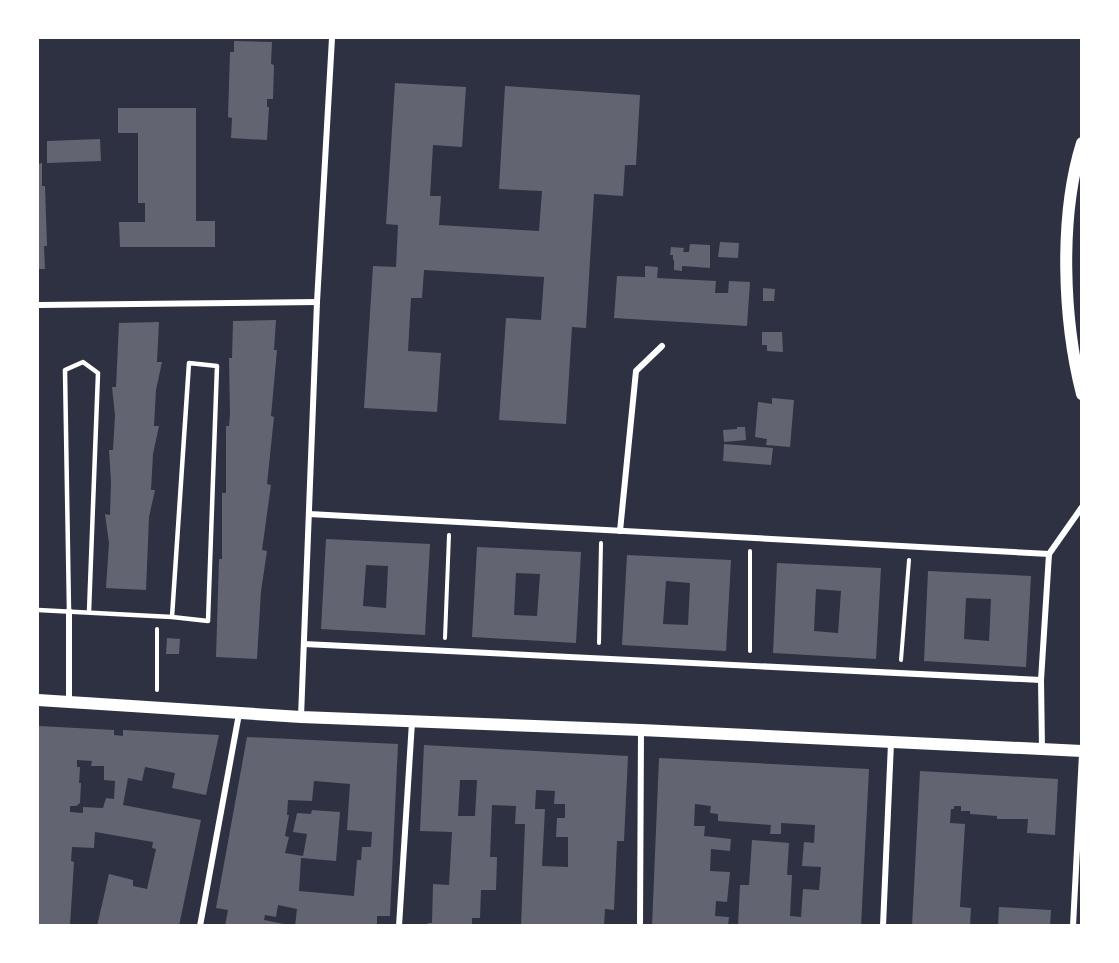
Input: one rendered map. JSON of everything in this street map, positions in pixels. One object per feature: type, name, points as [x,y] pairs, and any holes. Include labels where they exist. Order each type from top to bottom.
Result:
[{"type":"main road","points":[[1082,143],[1075,166],[1068,219],[1066,277],[1071,338],[1082,394]]},
{"type":"main road","points":[[38,700],[301,717],[641,730],[1042,749],[1082,753]]},
{"type":"street","points":[[301,717],[317,302],[332,38]]},
{"type":"street","points":[[38,305],[317,302]]},
{"type":"street","points":[[620,531],[636,371],[662,345]]},
{"type":"street","points":[[1042,749],[1041,680],[1049,554],[1082,507]]},
{"type":"street","points":[[309,514],[1049,554]]},
{"type":"street","points":[[69,611],[69,702]]},
{"type":"street","points":[[304,644],[1041,680]]},
{"type":"street","points":[[200,926],[239,712]]},
{"type":"street","points":[[399,926],[412,722]]},
{"type":"street","points":[[640,926],[641,730]]},
{"type":"street","points":[[884,926],[891,742]]},
{"type":"street","points":[[1073,926],[1082,753]]},
{"type":"lane","points":[[69,611],[65,370],[83,362],[98,374],[89,612]]},
{"type":"lane","points":[[38,610],[208,621],[217,366],[189,363],[172,617]]},
{"type":"path","points":[[445,651],[449,522]]},
{"type":"path","points":[[599,658],[602,530]]},
{"type":"path","points":[[749,665],[750,538]]},
{"type":"path","points":[[901,673],[909,547]]},
{"type":"path","points":[[157,616],[157,708]]},
{"type":"building","points":[[234,41],[272,42],[273,99],[267,99],[267,107],[269,107],[267,140],[231,138],[232,118],[228,117],[230,52],[234,52]]},
{"type":"building","points":[[395,83],[466,87],[462,147],[433,145],[430,196],[441,196],[439,225],[539,231],[542,191],[499,189],[505,86],[640,95],[636,165],[625,165],[623,196],[594,194],[586,328],[572,327],[566,424],[499,420],[506,318],[541,320],[544,277],[424,270],[422,298],[411,298],[408,351],[441,353],[437,412],[364,408],[373,266],[396,267],[398,225],[386,224]]},
{"type":"building","points":[[118,108],[196,108],[196,221],[215,221],[215,247],[120,247],[119,222],[145,222],[145,203],[138,203],[138,133],[118,133]]},
{"type":"building","points":[[100,139],[101,161],[47,163],[47,141]]},
{"type":"building","points":[[42,163],[47,246],[44,246],[45,269],[38,269],[38,164]]},
{"type":"building","points":[[720,242],[739,243],[738,258],[718,257]]},
{"type":"building","points":[[690,244],[710,245],[710,268],[682,266],[682,271],[674,270],[673,255],[670,255],[671,247],[684,248],[683,252],[689,252]]},
{"type":"building","points":[[645,266],[658,267],[657,278],[716,281],[715,293],[728,293],[729,281],[750,282],[747,326],[614,318],[617,276],[645,277]]},
{"type":"building","points":[[763,288],[775,289],[774,301],[763,301]]},
{"type":"building","points":[[276,320],[274,350],[277,350],[271,416],[274,417],[267,484],[271,485],[262,550],[267,551],[261,591],[257,659],[216,657],[219,559],[222,559],[222,493],[226,493],[226,426],[229,426],[230,415],[229,358],[232,358],[233,321]]},
{"type":"building","points":[[159,322],[157,362],[162,362],[156,390],[154,426],[159,426],[153,454],[151,490],[155,490],[149,517],[146,590],[106,588],[109,543],[105,514],[110,515],[109,450],[113,450],[115,415],[112,387],[116,387],[119,323]]},
{"type":"building","points":[[762,332],[782,332],[783,352],[767,351],[767,345],[762,345]]},
{"type":"building","points":[[772,398],[794,400],[790,447],[766,445],[767,439],[755,437],[758,402],[772,404]]},
{"type":"building","points":[[737,427],[745,427],[746,440],[724,442],[723,430],[737,429]]},
{"type":"building","points":[[724,444],[773,448],[771,465],[723,461]]},
{"type":"building","points":[[326,539],[430,544],[425,635],[321,629]],"holes":[[[366,565],[388,566],[386,608],[363,606]]]},
{"type":"building","points":[[477,547],[581,552],[576,643],[472,637]],"holes":[[[516,573],[540,574],[537,616],[514,615]]]},
{"type":"building","points":[[627,555],[731,560],[726,651],[622,645]],"holes":[[[666,581],[690,583],[688,625],[663,624]]]},
{"type":"building","points":[[777,563],[881,568],[876,659],[773,653]],"holes":[[[816,589],[841,591],[838,633],[814,631]]]},
{"type":"building","points":[[928,571],[1031,576],[1026,667],[924,661]],"holes":[[[966,598],[991,599],[989,641],[964,639]]]},
{"type":"building","points":[[167,638],[180,639],[179,654],[166,654]]},
{"type":"building","points":[[39,726],[114,730],[114,735],[123,736],[123,730],[219,735],[206,795],[172,788],[175,773],[145,767],[142,781],[128,778],[123,805],[201,820],[179,926],[97,926],[109,874],[133,880],[133,886],[147,889],[156,849],[152,848],[153,842],[95,832],[94,848],[72,847],[71,861],[74,862],[70,926],[38,926]],"holes":[[[77,760],[92,761],[91,766],[104,766],[104,780],[115,781],[114,799],[106,798],[103,808],[83,807],[83,813],[70,812],[70,806],[80,803],[80,767],[77,767]]]},
{"type":"building","points":[[247,737],[398,744],[390,916],[377,916],[377,926],[295,926],[297,909],[278,905],[276,917],[265,915],[264,920],[284,924],[284,926],[225,926],[228,910],[216,908]],"holes":[[[314,781],[350,784],[347,830],[372,832],[371,847],[362,847],[361,860],[357,860],[354,896],[299,891],[301,858],[336,861],[340,812],[312,810],[311,814],[297,813],[293,832],[307,834],[303,856],[285,853],[289,837],[285,836],[289,815],[287,815],[288,800],[312,801]]]},
{"type":"building","points":[[424,745],[628,756],[624,841],[617,841],[614,910],[605,909],[604,926],[521,926],[525,824],[515,824],[516,806],[492,805],[490,857],[497,857],[496,890],[481,890],[480,918],[472,918],[472,926],[428,926],[428,923],[432,923],[433,884],[449,885],[452,832],[420,831]],"holes":[[[460,780],[477,780],[475,816],[458,816]],[[536,790],[555,791],[554,804],[565,804],[565,818],[557,818],[556,837],[568,837],[568,867],[542,866],[545,809],[535,809]]]},
{"type":"building","points":[[659,758],[869,769],[861,926],[738,926],[740,885],[749,885],[752,840],[789,843],[787,875],[792,875],[790,916],[801,917],[803,889],[819,890],[821,867],[802,866],[804,842],[814,843],[815,825],[781,823],[781,834],[770,834],[771,825],[718,821],[718,814],[710,813],[711,806],[695,804],[694,826],[705,826],[704,836],[731,839],[730,851],[711,849],[710,871],[730,872],[727,902],[716,901],[715,916],[729,917],[728,926],[652,926]]},
{"type":"building","points":[[920,771],[1058,779],[1055,835],[1027,833],[1028,819],[997,819],[997,816],[970,814],[970,811],[961,811],[961,806],[954,806],[954,809],[951,809],[950,823],[965,824],[960,907],[971,908],[970,926],[912,926]]},
{"type":"building","points":[[999,907],[1051,910],[1050,926],[998,926]]}]
